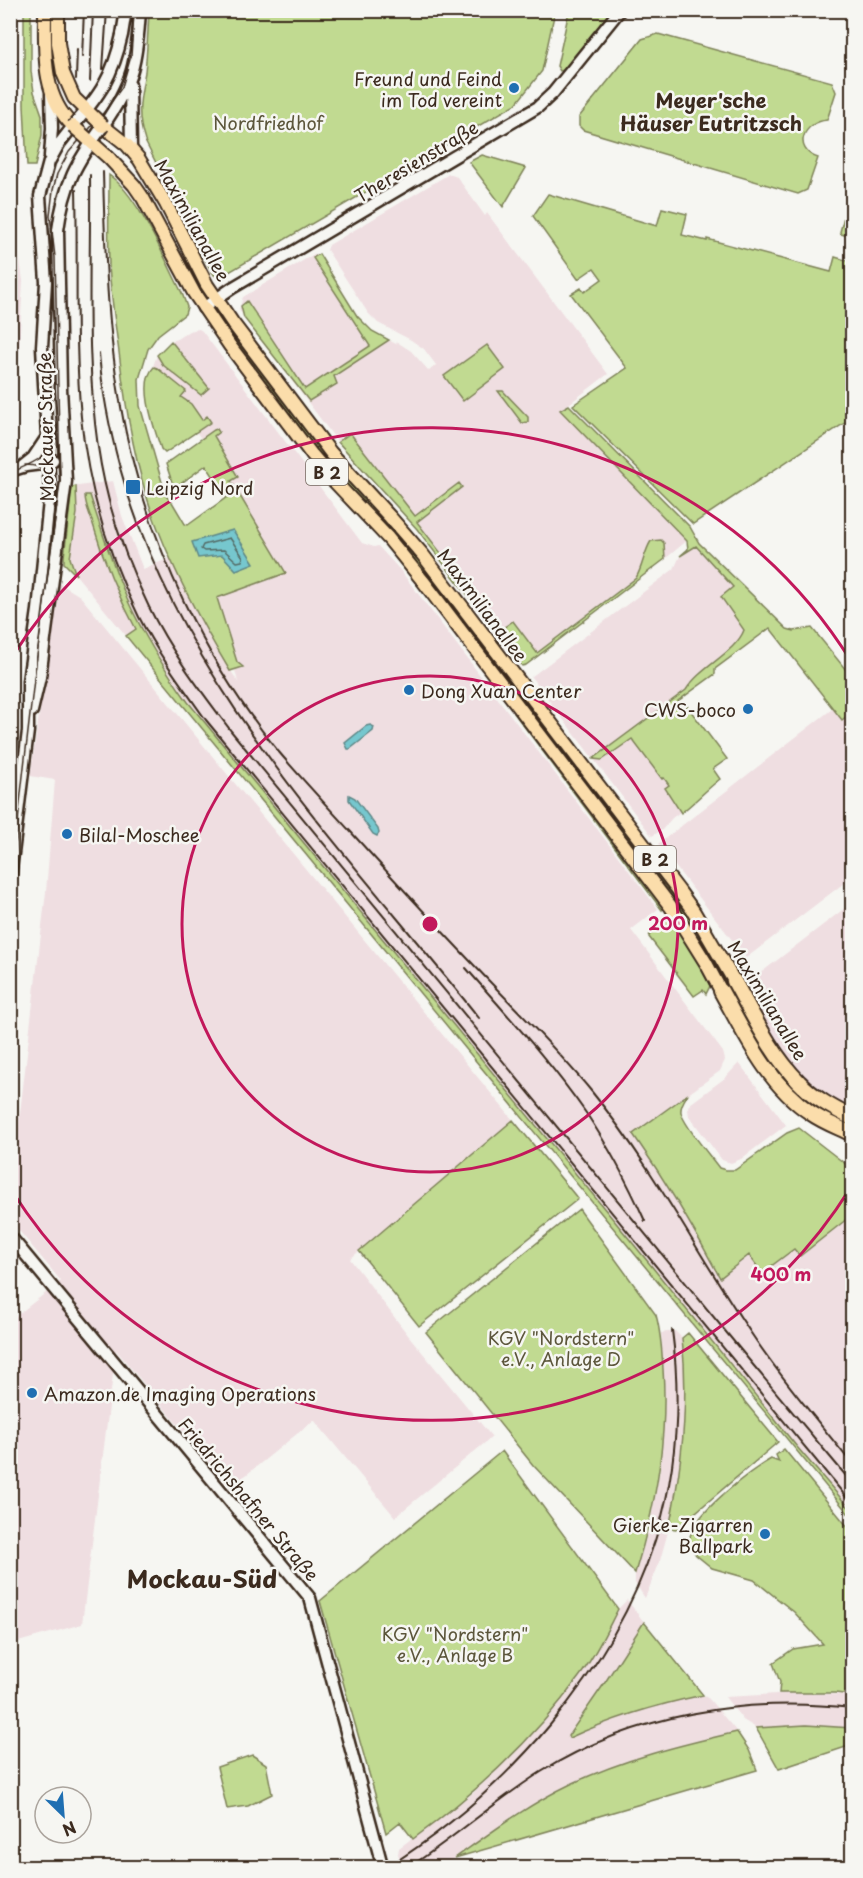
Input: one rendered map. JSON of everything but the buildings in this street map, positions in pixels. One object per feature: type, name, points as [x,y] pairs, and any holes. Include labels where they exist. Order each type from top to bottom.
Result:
[{"type":"highway","name":"Maximilianallee","points":[[734,981],[771,1047],[785,1067],[800,1084],[826,1105],[852,1118]]},
{"type":"highway","name":"Maximilianallee","points":[[721,991],[763,1064],[782,1088],[809,1112],[852,1134]]},
{"type":"main road","name":"B 2","points":[[45,10],[45,63],[50,87],[58,108],[91,142]]},
{"type":"main road","name":"B 2","points":[[58,10],[58,44],[63,73],[74,98],[86,111]]},
{"type":"main road","name":"Mockauer Straße","points":[[28,731],[28,681],[50,491],[42,346],[46,282],[40,196],[49,162],[59,144],[102,91],[111,73],[123,35],[126,10]]},
{"type":"main road","points":[[131,148],[130,82],[136,61],[140,10]]},
{"type":"main road","name":"Theresienstraße","points":[[203,309],[216,299],[538,107],[553,93],[620,10]]},
{"type":"main road","name":"Mockauer Straße","points":[[10,878],[28,731],[40,677],[65,489],[58,231],[68,182],[79,160],[118,104],[130,82]]},
{"type":"main road","points":[[49,162],[52,128],[50,87]]},
{"type":"main road","name":"Maximilianallee","points":[[86,111],[131,148],[162,197],[216,299],[331,453],[423,555],[646,847],[694,912],[734,981]]},
{"type":"main road","name":"Maximilianallee","points":[[91,142],[134,185],[203,309],[312,455],[409,563],[664,898],[721,991]]},
{"type":"main road","points":[[23,467],[33,458],[47,437]]},
{"type":"main road","points":[[10,471],[49,463],[57,457],[64,446]]},
{"type":"main road","points":[[49,463],[65,489]]},
{"type":"main road","name":"Friedrichshafner Straße","points":[[10,1236],[310,1598],[382,1865]]},
{"type":"shaded area","points":[[18,10],[16,74],[21,146],[17,211],[18,246],[23,281],[13,450],[11,451],[10,11]]},
{"type":"shaded area","points":[[449,174],[457,177],[485,216],[487,213],[608,374],[565,407],[695,534],[522,666],[417,529],[337,441],[239,310],[243,297],[314,254],[319,254],[357,316],[365,325],[411,351],[429,371],[436,365],[424,349],[378,323],[368,313],[327,250],[329,245]]},
{"type":"shaded area","points":[[199,329],[362,543],[378,546],[400,570],[658,909],[631,930],[723,1052],[725,1060],[720,1071],[633,1134],[682,1210],[720,1277],[749,1255],[763,1273],[794,1249],[800,1255],[852,1215],[852,1518],[64,563],[72,487],[113,481],[122,516],[143,569],[170,558],[213,643],[238,682],[217,598],[283,575],[231,481],[152,369],[157,355],[171,341],[189,331]]},
{"type":"shaded area","points":[[698,541],[778,621],[630,732],[687,807],[652,836],[531,677],[674,569],[680,556]]},
{"type":"shaded area","points":[[59,583],[80,596],[513,1120],[350,1259],[408,1335],[492,1437],[395,1517],[314,1420],[230,1488],[116,1350],[82,1624],[11,1644],[11,1320],[61,1281],[10,1220],[11,1164],[14,1164],[46,892],[55,780],[30,776]]},
{"type":"shaded area","points":[[849,696],[852,700],[852,877],[746,958],[658,844]]},
{"type":"shaded area","points":[[845,908],[852,918],[852,1112],[817,1092],[794,1071],[750,994],[748,985],[750,981]]},
{"type":"shaded area","points":[[739,1063],[786,1125],[741,1159],[731,1163],[722,1160],[689,1116],[688,1110],[690,1104],[725,1078]]},
{"type":"shaded area","points":[[675,1331],[682,1338],[686,1389],[681,1458],[669,1528],[659,1564],[645,1598],[635,1583],[635,1573],[649,1529],[660,1469],[665,1397],[661,1333]]},
{"type":"shaded area","points":[[627,1600],[644,1622],[568,1736],[569,1738],[626,1714],[703,1695],[737,1732],[689,1743],[605,1769],[570,1784],[515,1815],[443,1867],[402,1867],[398,1854],[399,1848],[473,1793],[548,1717],[580,1675],[618,1609]]},
{"type":"shaded area","points":[[796,1693],[852,1695],[852,1728],[806,1725],[756,1728],[743,1720],[725,1697]]},
{"type":"green space","points":[[24,11],[31,11],[31,71],[34,92],[42,115],[42,135],[35,166],[27,166],[24,105]]},
{"type":"green space","name":"Nordfriedhof","points":[[149,11],[555,11],[542,71],[516,104],[219,278],[214,275],[204,258],[142,131],[140,106]]},
{"type":"green space","points":[[569,11],[613,11],[564,70],[560,71],[557,66]]},
{"type":"green space","points":[[658,34],[832,82],[836,92],[827,120],[812,126],[804,136],[805,149],[818,158],[807,190],[798,194],[583,130],[579,126],[579,117],[642,39]]},
{"type":"green space","points":[[482,155],[526,168],[503,207],[469,162]]},
{"type":"green space","points":[[109,175],[131,198],[141,213],[168,264],[187,307],[185,314],[158,335],[148,349],[139,379],[140,406],[166,496],[188,525],[227,497],[206,465],[176,487],[173,485],[166,464],[217,429],[219,432],[214,436],[238,477],[231,481],[286,573],[217,598],[237,662],[243,667],[230,671],[173,566],[150,508],[138,464],[125,397],[111,288]]},
{"type":"green space","points":[[852,186],[852,237],[840,232]]},
{"type":"green space","points":[[548,194],[657,226],[662,208],[687,214],[682,235],[707,241],[707,239],[831,272],[835,257],[852,262],[852,418],[693,524],[573,405],[627,368],[571,294],[581,288],[584,292],[602,279],[594,268],[578,279],[533,216]]},
{"type":"green space","points":[[319,254],[357,316],[372,331],[389,340],[334,376],[337,384],[309,401],[244,318],[241,306],[247,301],[305,389],[370,346],[313,258]]},
{"type":"green space","points":[[225,327],[405,540],[498,662],[496,664],[329,468],[223,329]]},
{"type":"green space","points":[[171,341],[209,388],[201,395],[163,365],[157,355]]},
{"type":"green space","points":[[487,345],[505,369],[463,401],[444,376]]},
{"type":"green space","points":[[154,367],[186,391],[181,397],[191,404],[202,420],[207,416],[211,422],[165,453],[161,449],[155,430],[147,395],[149,374]]},
{"type":"green space","points":[[498,391],[503,391],[528,417],[528,422],[522,423]]},
{"type":"green space","points":[[569,405],[690,527],[699,543],[787,629],[794,631],[812,628],[851,676],[852,712],[842,720],[770,628],[715,669],[715,674],[678,701],[683,708],[687,706],[727,759],[713,769],[720,779],[681,813],[665,788],[669,785],[632,739],[602,760],[593,759],[686,690],[700,674],[740,638],[744,630],[721,597],[733,587],[696,546],[680,556],[688,549],[687,541],[560,410]]},
{"type":"green space","points":[[350,433],[415,516],[459,483],[462,487],[417,522],[500,630],[513,621],[537,653],[636,578],[651,541],[661,540],[664,543],[665,559],[522,666],[417,529],[338,442]]},
{"type":"green space","points":[[76,486],[77,513],[70,558],[76,575],[64,563],[64,557],[72,487]]},
{"type":"green space","points":[[85,495],[90,495],[127,599],[155,652],[188,702],[649,1263],[797,1447],[852,1511],[852,1518],[126,636],[136,629],[106,563],[87,508]]},
{"type":"green space","points":[[526,703],[683,905],[717,960],[714,961],[698,934],[523,706]]},
{"type":"green space","points":[[516,711],[664,906],[662,910],[514,713]]},
{"type":"green space","points":[[671,915],[697,955],[696,959],[710,986],[706,994],[703,990],[694,996],[649,937],[657,924]]},
{"type":"green space","points":[[688,1094],[681,1107],[683,1117],[691,1132],[719,1168],[735,1170],[787,1133],[799,1128],[852,1169],[852,1215],[800,1256],[794,1249],[762,1273],[749,1255],[720,1278],[679,1204],[633,1134]]},
{"type":"green space","points":[[513,1120],[578,1199],[419,1326],[359,1251]]},
{"type":"green space","name":"KGV \"Nordstern\" e.V., Anlage D","points":[[579,1209],[656,1315],[660,1335],[664,1395],[662,1447],[649,1523],[635,1573],[533,1465],[426,1332]]},
{"type":"green space","points":[[688,1333],[778,1442],[676,1529],[669,1528],[678,1481],[683,1434],[685,1386],[682,1338]]},
{"type":"green space","name":"Gierke-Zigarren Ballpark","points":[[784,1449],[852,1532],[852,1695],[779,1693],[780,1682],[773,1663],[793,1649],[823,1644],[794,1612],[754,1580],[712,1568],[696,1555],[689,1544],[691,1533],[697,1522],[716,1501],[739,1481],[771,1459],[779,1462],[776,1455]]},
{"type":"green space","name":"KGV \"Nordstern\" e.V., Anlage B","points":[[502,1451],[618,1609],[579,1677],[523,1744],[459,1803],[413,1839],[400,1822],[386,1833],[320,1601]]},
{"type":"green space","points":[[644,1622],[703,1695],[635,1712],[569,1738],[568,1736]]},
{"type":"green space","points":[[806,1725],[852,1728],[852,1745],[779,1769],[756,1728]]},
{"type":"green space","points":[[737,1732],[749,1750],[757,1770],[455,1858],[526,1809],[591,1775],[632,1760]]},
{"type":"green space","points":[[252,1755],[266,1764],[272,1794],[248,1806],[227,1809],[217,1767]]},
{"type":"water","points":[[233,530],[254,563],[236,570],[222,555],[198,558],[192,542]]},
{"type":"water","points":[[370,725],[374,727],[373,731],[348,749],[345,743]]},
{"type":"water","points":[[349,795],[355,798],[378,829],[377,836],[373,834],[349,800]]},
{"type":"tram line","points":[[10,890],[60,480],[55,257],[50,215],[53,190],[57,174],[69,152],[105,111],[122,87],[131,56],[134,10]]},
{"type":"tram line","points":[[10,473],[33,463],[46,454],[55,441],[57,433]]},
{"type":"tram line","points":[[25,465],[36,466],[46,471],[53,479],[57,490]]},
{"type":"railway","points":[[82,57],[84,10]]},
{"type":"railway","points":[[90,81],[93,10]]},
{"type":"railway","points":[[103,69],[107,10]]},
{"type":"railway","points":[[76,79],[77,49]]},
{"type":"railway","points":[[103,172],[111,336],[126,433],[150,519],[166,560],[204,641],[226,679],[278,751],[403,889],[556,1050],[592,1092],[636,1151],[765,1353],[852,1464]]},
{"type":"railway","points":[[90,175],[91,379],[101,468],[124,548],[149,607],[167,640],[231,731],[852,1483]]},
{"type":"railway","points":[[76,190],[78,360],[84,443],[94,495],[109,545],[128,593],[154,644],[206,720],[852,1504]]},
{"type":"railway","points":[[99,353],[107,411],[120,468],[147,547],[182,621],[224,692],[271,760],[321,826],[479,1018]]},
{"type":"railway","points":[[466,968],[543,1057],[586,1113],[618,1166],[645,1221]]},
{"type":"railway","points":[[386,1868],[431,1837],[494,1785],[550,1725],[584,1681],[613,1636],[637,1589],[655,1541],[668,1491],[675,1440],[676,1386],[672,1330]]},
{"type":"railway","points":[[408,1868],[541,1772],[577,1752],[614,1736],[652,1723],[731,1708],[771,1705],[852,1708]]},
{"type":"place","name":"Freund und Feind im Tod vereint","points":[[514,88]]},
{"type":"place","name":"Leipzig Nord","points":[[133,487]]},
{"type":"place","name":"Dong Xuan Center","points":[[409,690]]},
{"type":"place","name":"CWS-boco","points":[[748,709]]},
{"type":"place","name":"Bilal-Moschee","points":[[67,834]]},
{"type":"place","name":"Amazon.de Imaging Operations","points":[[32,1393]]},
{"type":"place","name":"Gierke-Zigarren Ballpark","points":[[765,1534]]},
{"type":"district","name":"Meyer'sche Häuser Eutritzsch","points":[[711,112]]},
{"type":"district","name":"Mockau-Süd","points":[[202,1578]]}]
